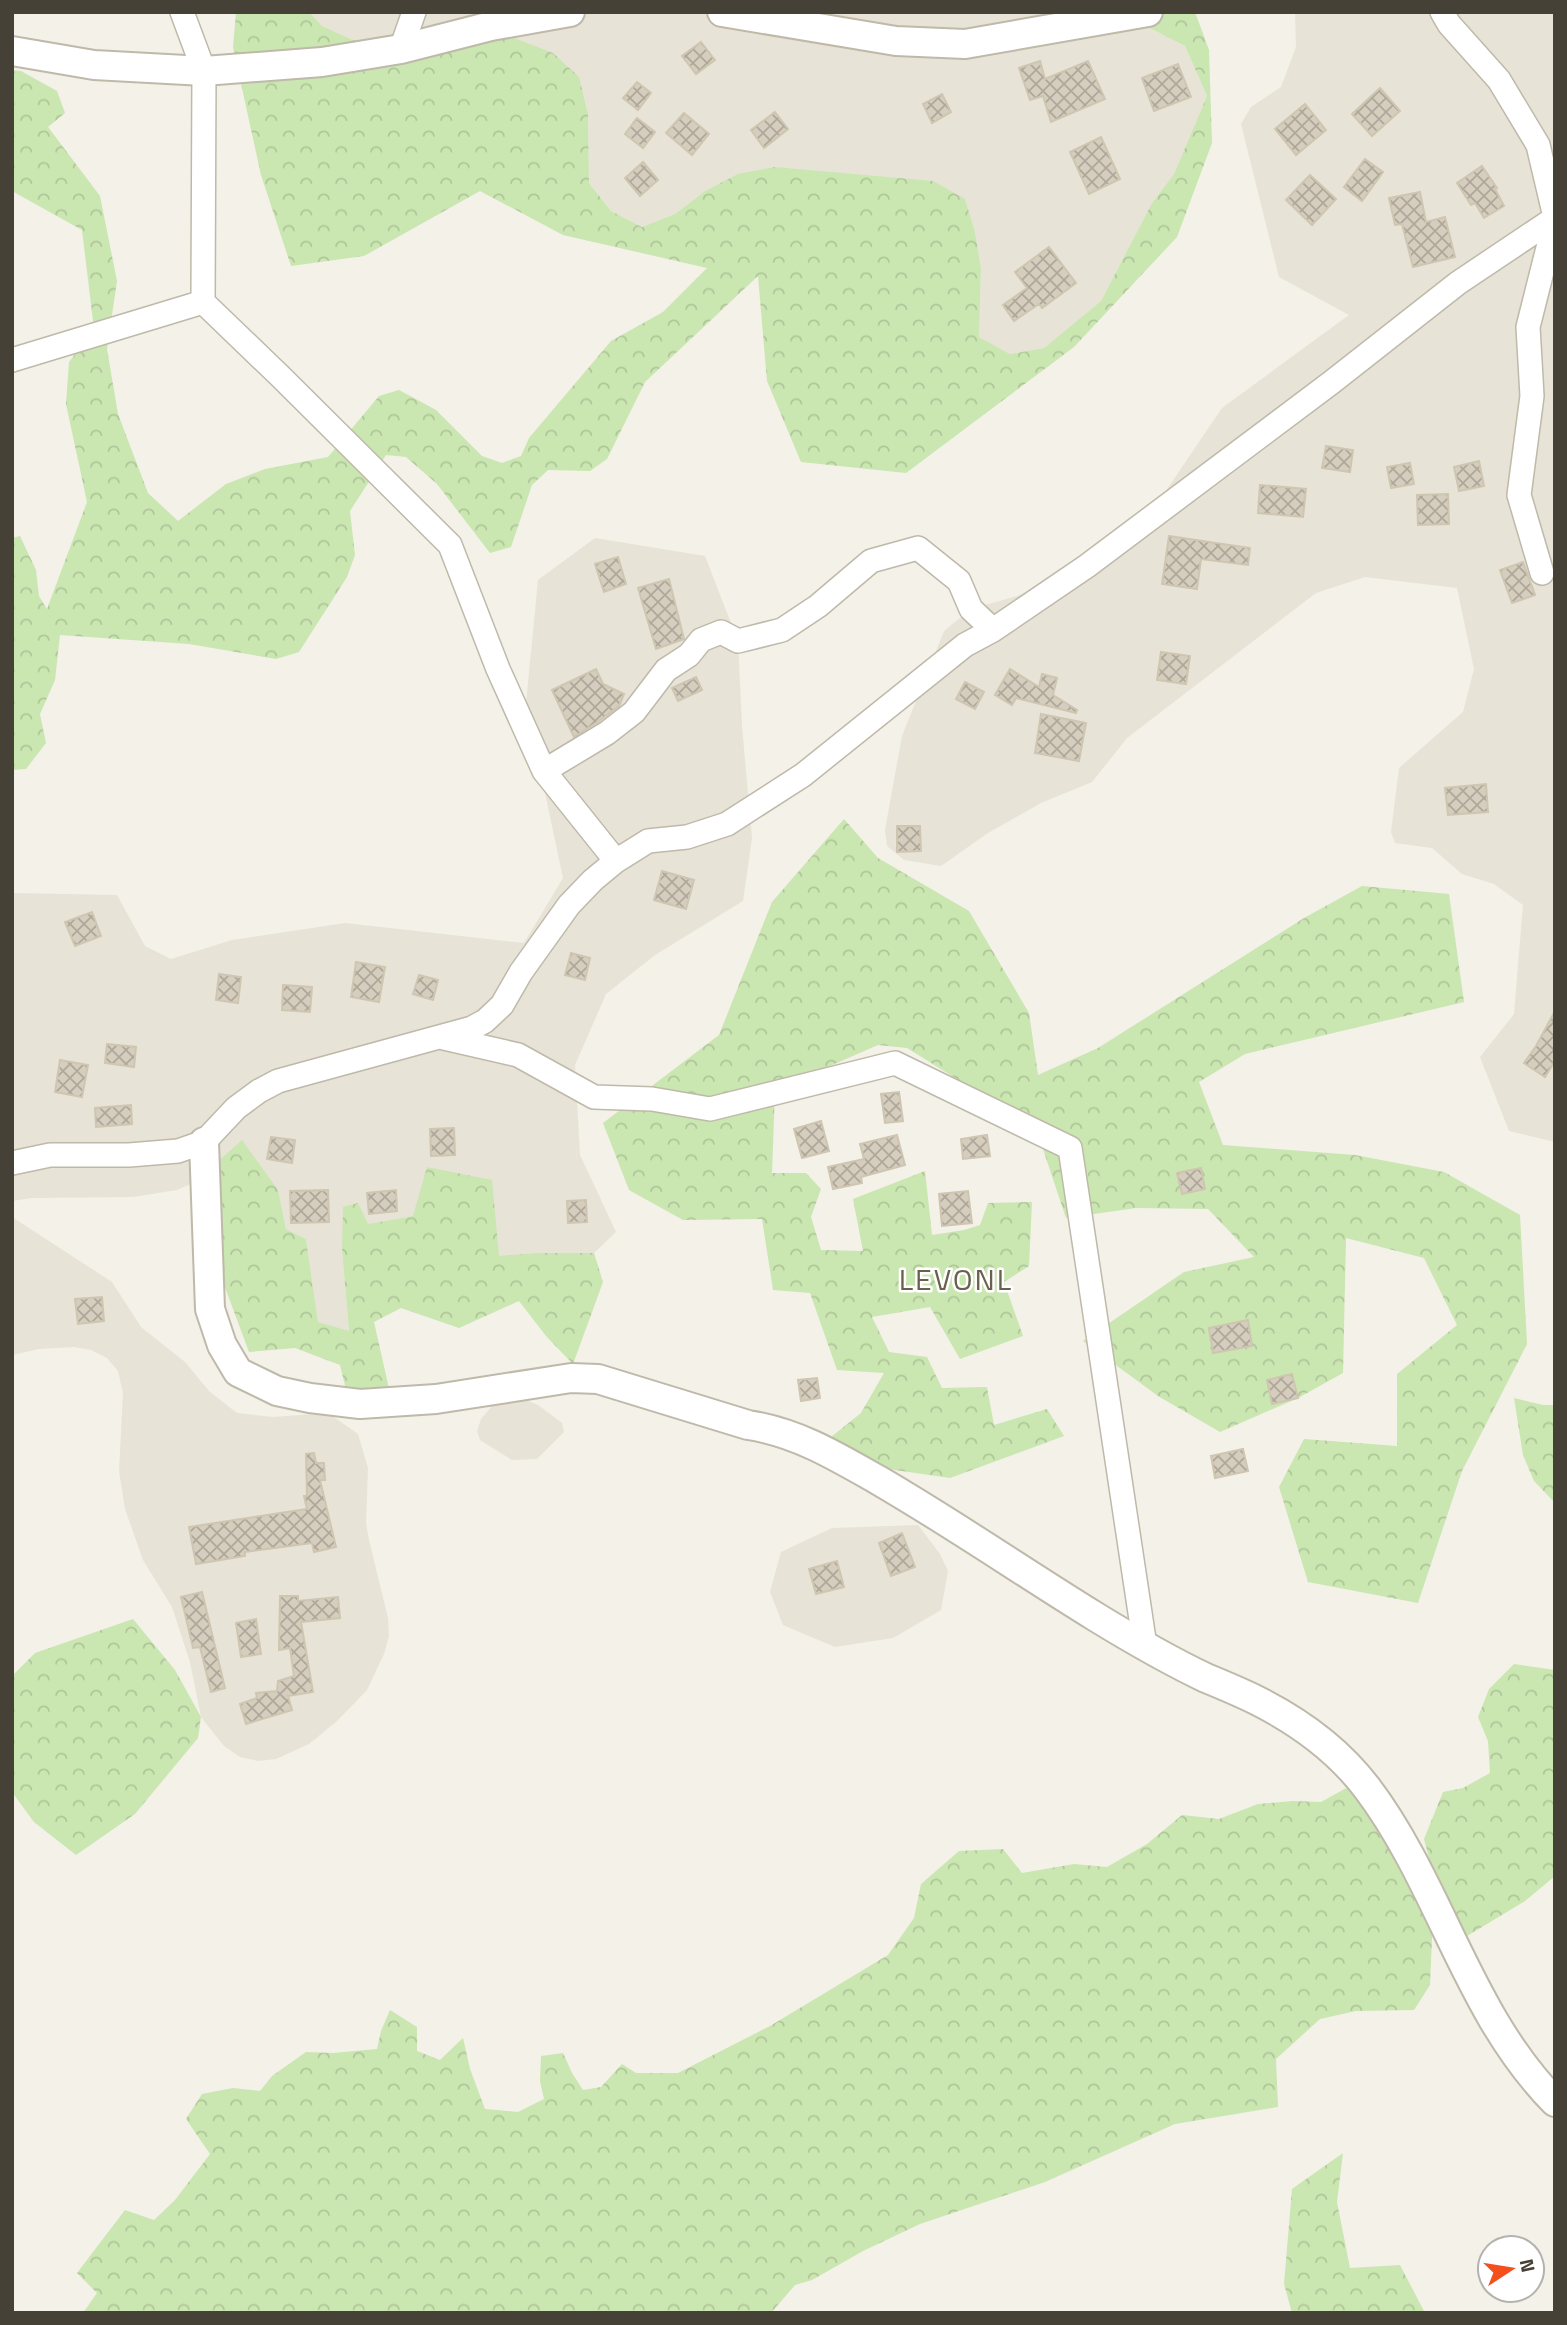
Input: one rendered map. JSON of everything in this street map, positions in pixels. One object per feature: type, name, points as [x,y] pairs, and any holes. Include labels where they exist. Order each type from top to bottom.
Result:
[{"type":"street","points":[[182,12],[204,71],[203,302],[450,545],[498,669],[544,771],[617,861]]},
{"type":"street","points":[[401,49],[414,12]]},
{"type":"street","points":[[12,51],[94,65],[204,71],[322,62],[401,49],[491,26],[570,12]]},
{"type":"street","points":[[722,12],[896,41],[965,44],[1148,12]]},
{"type":"street","points":[[1443,12],[1449,24],[1499,80],[1538,145],[1555,218],[1528,327],[1532,396],[1519,495],[1542,573]]},
{"type":"street","points":[[12,1163],[50,1155],[178,1152],[204,1142],[236,1108],[258,1091],[278,1081],[472,1028],[485,1021],[502,1005],[521,972],[569,905],[593,880],[617,861],[648,841],[687,837],[727,824],[803,775],[965,645],[993,630],[1087,566],[1332,382],[1458,283],[1555,218]]},
{"type":"street","points":[[12,360],[203,302]]},
{"type":"street","points":[[544,771],[607,733],[634,712],[666,670],[690,654],[701,640],[722,632],[738,642],[782,630],[818,606],[871,561],[896,552],[918,548],[959,581],[971,609],[993,630]]},
{"type":"street","points":[[440,1037],[518,1055],[594,1097],[652,1098],[710,1109],[895,1063],[1070,1148],[1145,1646]]},
{"type":"street","points":[[204,1142],[210,1309],[222,1345],[238,1372],[277,1391],[360,1404],[436,1399],[571,1378],[598,1379],[748,1425],[794,1435],[836,1456],[1145,1646],[1257,1700],[1300,1726],[1330,1749],[1365,1786],[1396,1831],[1475,1991],[1519,2062],[1555,2102]]},
{"type":"shaded area","points":[[309,12],[1130,12],[1138,22],[1185,46],[1207,96],[1174,174],[1152,203],[1101,301],[1044,348],[1010,354],[979,337],[981,268],[975,232],[965,199],[774,167],[738,175],[705,191],[675,214],[642,227],[611,211],[589,183],[588,114],[579,78],[553,53],[401,49],[353,40],[322,26]]},
{"type":"shaded area","points":[[1295,12],[1555,12],[1555,1142],[1509,1131],[1480,1057],[1514,1014],[1523,905],[1494,884],[1462,874],[1432,848],[1395,843],[1391,832],[1399,768],[1463,712],[1474,669],[1457,588],[1365,577],[1316,593],[1127,738],[1092,782],[1041,803],[988,833],[941,866],[904,860],[887,846],[885,830],[902,736],[944,631],[971,609],[1063,583],[1138,532],[1222,408],[1349,315],[1279,277],[1241,124],[1251,107],[1281,87],[1296,47]]},
{"type":"shaded area","points":[[595,538],[705,556],[738,641],[752,838],[743,901],[655,955],[606,994],[575,1065],[580,1155],[616,1232],[594,1253],[536,1253],[499,1257],[413,1216],[368,1224],[342,1250],[349,1332],[318,1322],[306,1239],[286,1229],[278,1190],[193,1183],[177,1190],[133,1197],[32,1198],[12,1201],[12,893],[117,895],[145,946],[171,959],[232,940],[345,923],[524,943],[563,878],[526,703],[538,580]]},
{"type":"shaded area","points":[[12,1217],[112,1282],[141,1327],[185,1362],[209,1391],[237,1413],[273,1417],[328,1413],[358,1434],[368,1468],[366,1523],[388,1618],[389,1636],[384,1654],[367,1690],[337,1721],[309,1744],[276,1759],[258,1761],[240,1757],[224,1746],[201,1717],[190,1662],[172,1607],[143,1560],[125,1509],[119,1471],[123,1393],[118,1371],[107,1358],[91,1350],[74,1347],[39,1349],[12,1355]]},
{"type":"shaded area","points":[[521,1398],[538,1405],[562,1423],[564,1432],[537,1459],[512,1460],[480,1440],[477,1431],[481,1419],[492,1406]]},
{"type":"shaded area","points":[[918,1525],[940,1554],[948,1571],[941,1610],[893,1638],[835,1647],[783,1625],[770,1592],[781,1552],[832,1528]]},
{"type":"green space","points":[[236,12],[309,12],[322,26],[353,40],[401,49],[514,38],[553,53],[579,77],[588,114],[589,183],[611,211],[642,227],[675,214],[705,191],[738,174],[774,167],[933,181],[965,199],[975,232],[981,268],[979,337],[1010,354],[1044,348],[1101,301],[1152,203],[1174,174],[1207,96],[1185,46],[1138,22],[1130,12],[1195,12],[1209,50],[1212,143],[1177,237],[1074,347],[906,473],[801,462],[767,381],[758,276],[645,382],[607,459],[590,471],[548,470],[532,485],[511,547],[490,553],[437,484],[406,457],[386,455],[350,511],[355,555],[347,577],[299,652],[276,659],[189,644],[60,635],[55,680],[40,714],[46,743],[26,769],[12,770],[12,538],[20,536],[36,570],[39,596],[47,609],[87,502],[66,404],[69,362],[94,329],[82,230],[12,191],[12,70],[21,71],[57,91],[65,113],[48,127],[100,196],[117,281],[107,349],[118,414],[148,493],[178,521],[226,484],[265,469],[328,457],[379,396],[399,390],[436,410],[482,456],[502,463],[521,456],[529,438],[611,341],[663,312],[707,268],[563,235],[480,191],[364,256],[291,266],[261,175],[233,47]]},
{"type":"green space","points":[[844,819],[878,858],[969,911],[1029,1013],[1038,1075],[1098,1048],[1304,918],[1362,886],[1449,894],[1464,1002],[1245,1054],[1199,1082],[1223,1145],[1355,1155],[1444,1172],[1520,1215],[1527,1344],[1462,1471],[1418,1603],[1308,1582],[1279,1487],[1304,1439],[1397,1446],[1397,1374],[1457,1325],[1424,1258],[1346,1238],[1343,1373],[1298,1398],[1220,1432],[1158,1396],[1083,1341],[1184,1272],[1254,1257],[1208,1209],[1136,1208],[1066,1218],[1041,1143],[981,1094],[907,1048],[878,1045],[775,1090],[772,1173],[806,1173],[821,1189],[811,1217],[821,1250],[863,1251],[853,1199],[925,1171],[932,1235],[980,1225],[988,1203],[1032,1202],[1029,1266],[1004,1282],[1023,1336],[960,1359],[930,1307],[872,1317],[889,1352],[927,1357],[942,1388],[987,1387],[994,1425],[1047,1409],[1064,1436],[950,1478],[881,1468],[826,1441],[861,1413],[884,1373],[837,1370],[810,1293],[773,1290],[762,1219],[683,1220],[629,1190],[603,1123],[719,1035],[772,902]]},
{"type":"green space","points":[[242,1140],[278,1190],[286,1229],[306,1239],[318,1322],[349,1331],[342,1250],[343,1207],[358,1203],[368,1224],[413,1216],[427,1167],[492,1180],[499,1256],[594,1253],[603,1282],[573,1364],[546,1336],[519,1301],[459,1328],[401,1308],[374,1322],[390,1393],[348,1398],[340,1365],[295,1348],[249,1352],[220,1274],[194,1183]]},
{"type":"green space","points":[[1514,1398],[1555,1405],[1555,1503],[1534,1481],[1523,1455]]},
{"type":"green space","points":[[133,1619],[175,1670],[201,1717],[198,1738],[135,1814],[76,1855],[34,1822],[12,1792],[12,1676],[35,1653]]},
{"type":"green space","points":[[1514,1664],[1555,1670],[1555,1876],[1525,1901],[1467,1936],[1448,1912],[1435,1882],[1424,1839],[1443,1792],[1463,1788],[1490,1773],[1488,1741],[1478,1717],[1489,1689]]},
{"type":"green space","points":[[1359,1781],[1433,1914],[1430,1985],[1414,2010],[1356,2011],[1320,2019],[1276,2059],[1278,2107],[1175,2124],[1045,2182],[920,2224],[863,2251],[812,2280],[795,2285],[771,2313],[83,2313],[97,2293],[77,2273],[125,2210],[154,2220],[175,2200],[210,2154],[186,2119],[202,2094],[233,2088],[260,2091],[272,2076],[306,2052],[333,2053],[377,2049],[390,2010],[417,2027],[417,2051],[440,2060],[463,2038],[470,2069],[485,2109],[518,2112],[544,2099],[540,2081],[541,2056],[563,2053],[583,2090],[601,2087],[622,2064],[636,2073],[678,2073],[770,2026],[888,1955],[914,1918],[921,1884],[959,1851],[1003,1849],[1022,1873],[1074,1864],[1107,1867],[1147,1844],[1182,1815],[1219,1819],[1258,1804],[1321,1802]]},
{"type":"green space","points":[[1343,2153],[1337,2202],[1350,2268],[1400,2265],[1425,2313],[1292,2313],[1284,2284],[1292,2189]]},
{"type":"building","points":[[701,42],[715,60],[696,74],[682,56]]},
{"type":"building","points":[[1040,61],[1045,79],[1088,61],[1105,99],[1051,122],[1043,96],[1030,100],[1019,68]]},
{"type":"building","points":[[1178,64],[1191,97],[1154,111],[1142,78]]},
{"type":"building","points":[[637,82],[651,93],[638,110],[623,98]]},
{"type":"building","points":[[1380,88],[1400,111],[1372,136],[1352,114]]},
{"type":"building","points":[[942,94],[951,112],[932,123],[923,104]]},
{"type":"building","points":[[1305,104],[1326,130],[1296,155],[1275,129]]},
{"type":"building","points":[[775,112],[788,129],[764,148],[751,130]]},
{"type":"building","points":[[684,113],[709,134],[692,155],[666,133]]},
{"type":"building","points":[[637,118],[655,132],[643,148],[625,134]]},
{"type":"building","points":[[1101,137],[1120,179],[1089,194],[1070,152]]},
{"type":"building","points":[[1365,159],[1383,172],[1362,201],[1344,187]]},
{"type":"building","points":[[643,162],[658,180],[640,196],[625,178]]},
{"type":"building","points":[[1482,166],[1497,188],[1495,189],[1504,206],[1484,218],[1475,203],[1471,205],[1457,183]]},
{"type":"building","points":[[1310,175],[1336,199],[1312,225],[1286,200]]},
{"type":"building","points":[[1420,192],[1426,222],[1445,217],[1455,257],[1413,267],[1402,224],[1395,225],[1389,198]]},
{"type":"building","points":[[1049,247],[1076,283],[1042,308],[1039,304],[1014,321],[1003,305],[1027,288],[1015,272]]},
{"type":"building","points":[[1326,446],[1353,450],[1350,472],[1322,468]]},
{"type":"building","points":[[1479,461],[1484,486],[1459,491],[1454,467]]},
{"type":"building","points":[[1410,463],[1414,484],[1391,488],[1387,467]]},
{"type":"building","points":[[1260,485],[1306,489],[1303,517],[1258,513]]},
{"type":"building","points":[[1448,494],[1449,524],[1418,525],[1417,495]]},
{"type":"building","points":[[1169,536],[1250,548],[1248,565],[1201,559],[1197,589],[1162,584]]},
{"type":"building","points":[[618,557],[626,584],[604,592],[595,564]]},
{"type":"building","points":[[1523,562],[1535,595],[1512,603],[1500,570]]},
{"type":"building","points":[[669,579],[684,639],[656,649],[638,588]]},
{"type":"building","points":[[1161,652],[1190,656],[1186,684],[1157,680]]},
{"type":"building","points":[[596,669],[603,684],[624,694],[619,706],[574,737],[552,690]]},
{"type":"building","points":[[1010,669],[1039,687],[1042,674],[1057,678],[1053,695],[1077,710],[1076,713],[1016,698],[1012,705],[995,695]]},
{"type":"building","points":[[696,677],[702,690],[678,701],[672,688]]},
{"type":"building","points":[[965,682],[984,692],[975,709],[956,699]]},
{"type":"building","points":[[1041,714],[1086,723],[1079,761],[1035,753]]},
{"type":"building","points":[[1486,784],[1488,812],[1448,815],[1445,788]]},
{"type":"building","points":[[897,826],[920,826],[921,851],[897,852]]},
{"type":"building","points":[[662,871],[694,880],[686,909],[654,900]]},
{"type":"building","points":[[92,912],[101,936],[75,946],[65,922]]},
{"type":"building","points":[[571,953],[590,958],[585,980],[565,975]]},
{"type":"building","points":[[356,962],[385,967],[379,1002],[351,997]]},
{"type":"building","points":[[219,974],[241,977],[238,1003],[216,1000]]},
{"type":"building","points":[[419,975],[438,980],[433,1000],[413,994]]},
{"type":"building","points":[[283,985],[312,987],[310,1012],[282,1010]]},
{"type":"building","points":[[1555,1011],[1555,1061],[1545,1077],[1524,1063]]},
{"type":"building","points":[[107,1044],[136,1047],[134,1067],[105,1063]]},
{"type":"building","points":[[60,1060],[88,1065],[82,1097],[55,1092]]},
{"type":"building","points":[[899,1092],[903,1121],[885,1123],[881,1094]]},
{"type":"building","points":[[131,1105],[132,1124],[96,1127],[95,1108]]},
{"type":"building","points":[[821,1121],[829,1151],[802,1158],[794,1129]]},
{"type":"building","points":[[454,1128],[455,1155],[431,1156],[430,1129]]},
{"type":"building","points":[[897,1135],[905,1165],[861,1177],[862,1183],[833,1189],[828,1167],[864,1159],[860,1144]]},
{"type":"building","points":[[987,1135],[990,1156],[963,1159],[961,1139]]},
{"type":"building","points":[[271,1137],[295,1140],[292,1163],[267,1159]]},
{"type":"building","points":[[1201,1168],[1205,1189],[1182,1194],[1177,1173]]},
{"type":"building","points":[[328,1190],[329,1222],[291,1223],[290,1191]]},
{"type":"building","points":[[396,1190],[397,1211],[369,1214],[367,1193]]},
{"type":"building","points":[[968,1191],[972,1223],[942,1226],[939,1194]]},
{"type":"building","points":[[586,1200],[587,1222],[568,1223],[567,1201]]},
{"type":"building","points":[[102,1297],[104,1321],[78,1324],[75,1299]]},
{"type":"building","points":[[1248,1320],[1252,1346],[1213,1353],[1209,1328]]},
{"type":"building","points":[[1292,1374],[1298,1398],[1272,1404],[1267,1380]]},
{"type":"building","points":[[817,1378],[820,1398],[801,1401],[798,1380]]},
{"type":"building","points":[[1243,1449],[1248,1471],[1215,1478],[1211,1456]]},
{"type":"building","points":[[314,1453],[316,1463],[324,1463],[325,1480],[320,1480],[336,1547],[314,1552],[312,1543],[245,1552],[245,1556],[196,1564],[189,1527],[307,1509],[304,1496],[307,1496],[306,1454]]},
{"type":"building","points":[[902,1533],[915,1567],[891,1576],[879,1543]]},
{"type":"building","points":[[837,1561],[844,1587],[816,1594],[809,1569]]},
{"type":"building","points":[[202,1592],[225,1688],[211,1692],[200,1647],[193,1648],[181,1597]]},
{"type":"building","points":[[280,1596],[298,1596],[298,1601],[338,1597],[340,1618],[301,1622],[313,1692],[288,1696],[292,1710],[246,1724],[240,1704],[257,1698],[256,1693],[277,1691],[278,1681],[294,1676],[290,1648],[279,1650]]},
{"type":"building","points":[[256,1619],[261,1654],[241,1657],[236,1623]]},
{"type":"district","name":"LEVONL","points":[[956,1279]]}]
